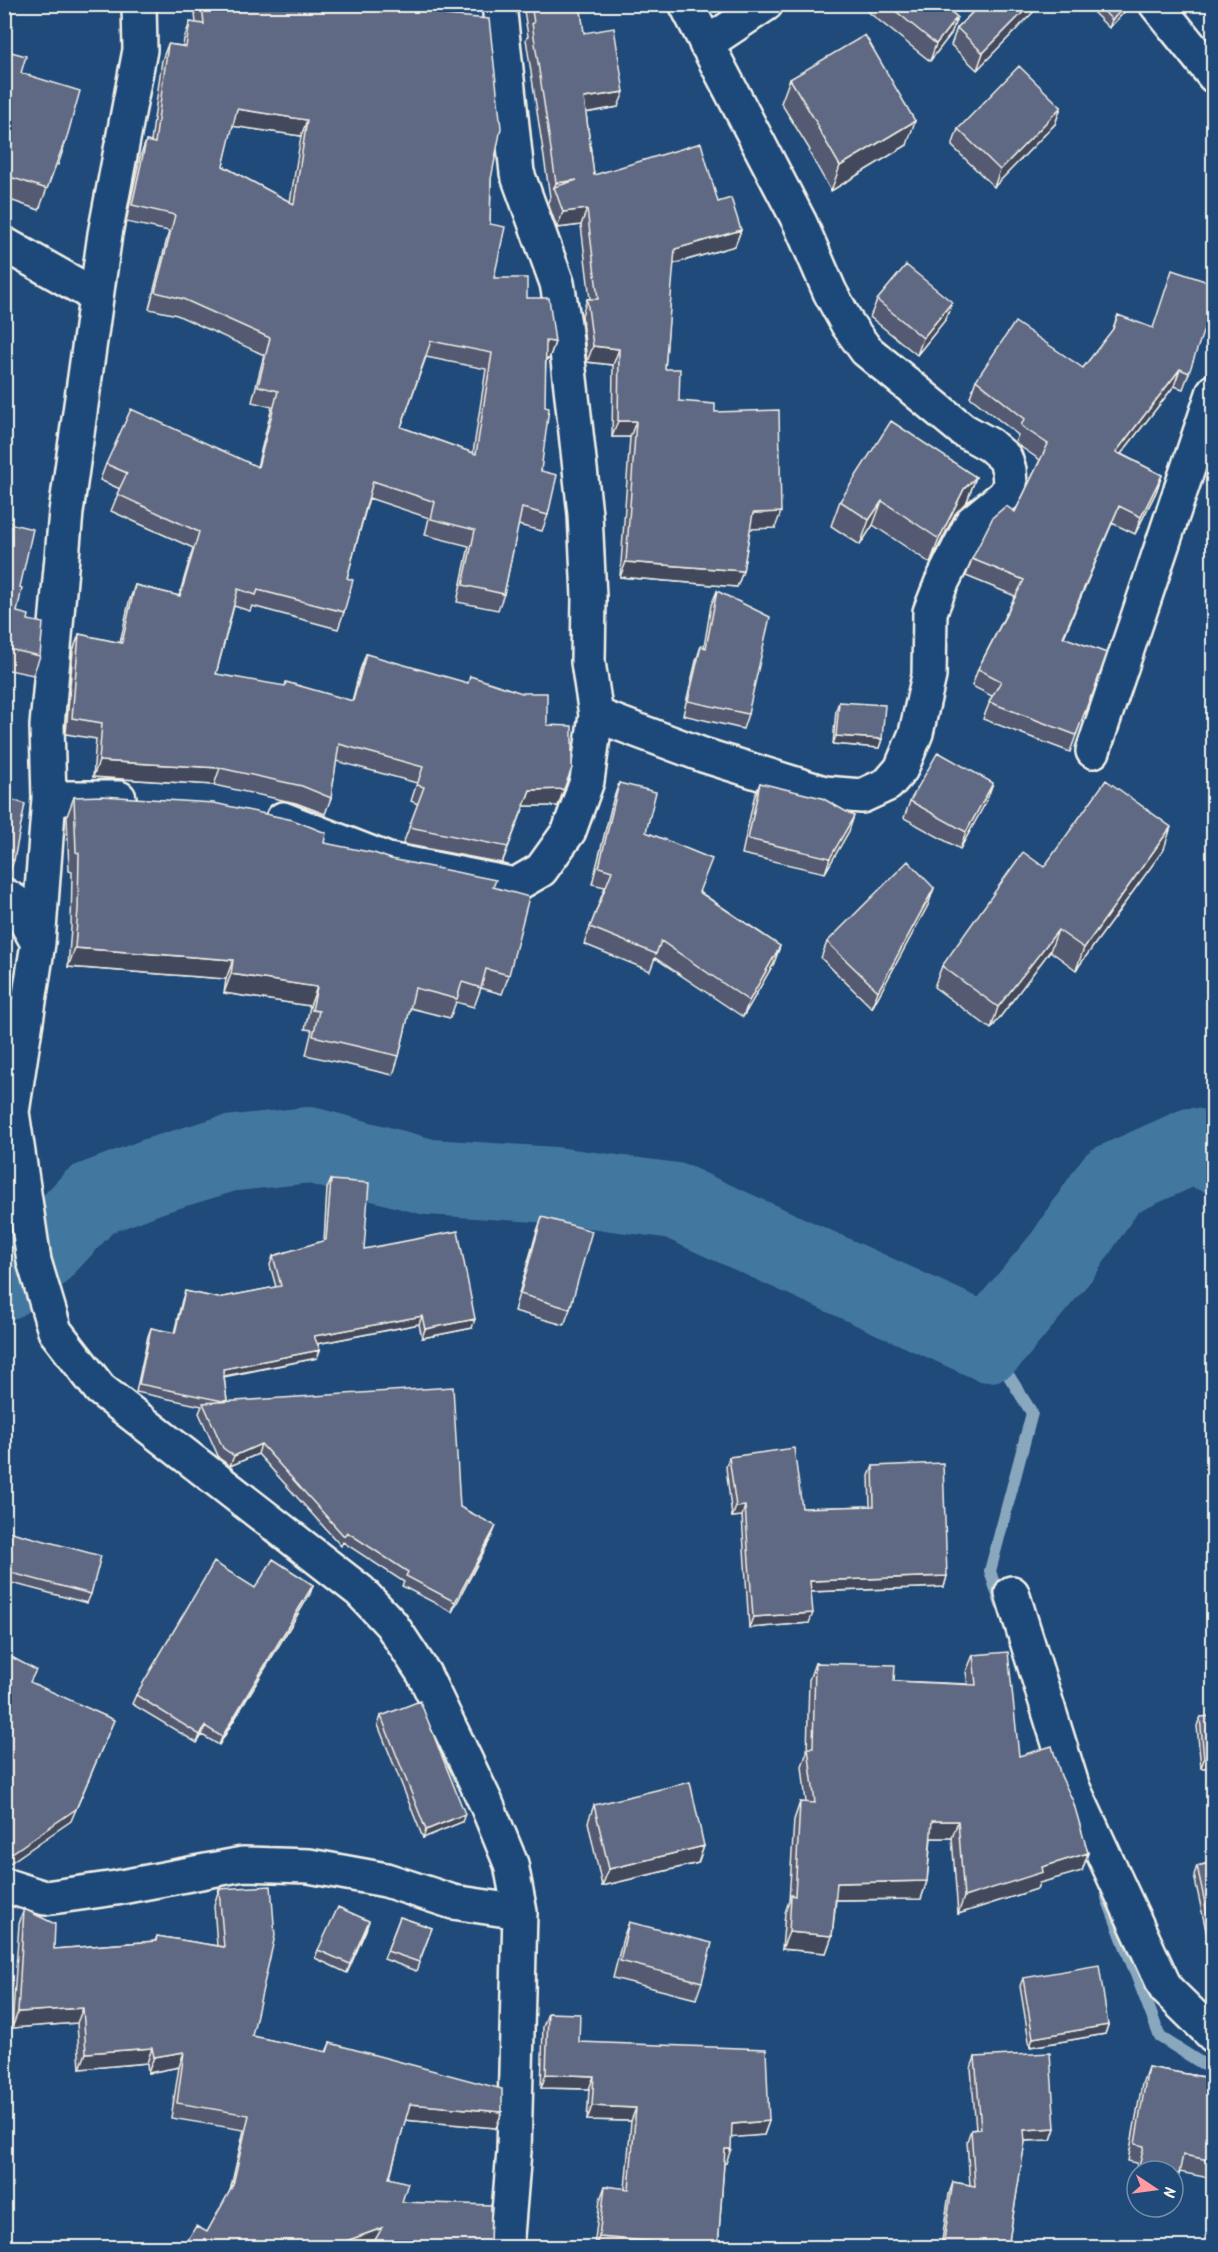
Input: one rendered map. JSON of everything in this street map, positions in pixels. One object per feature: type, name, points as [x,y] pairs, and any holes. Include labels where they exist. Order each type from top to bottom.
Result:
[{"type":"street","points":[[139,4],[140,50],[105,234],[66,512],[47,726],[49,798],[38,943],[8,1116],[34,1261],[55,1331],[100,1389],[360,1591],[391,1624],[424,1674],[486,1803],[511,1864],[520,1912],[514,2151],[506,2247]]},
{"type":"street","points":[[257,813],[292,821],[388,860],[514,885],[541,870],[569,831],[587,781],[596,715],[588,662],[589,597],[585,514],[564,324],[557,283],[517,173],[499,4]]},
{"type":"street","points":[[596,715],[703,755],[824,793],[862,796],[888,783],[901,769],[916,733],[929,676],[930,612],[941,584],[972,522],[1005,495],[1010,484],[1005,458],[990,445],[963,430],[866,350],[848,325],[830,292],[800,223],[686,4]]},
{"type":"street","points":[[706,45],[766,4]]},
{"type":"street","points":[[1156,4],[1214,76]]},
{"type":"street","points":[[4,244],[96,296]]},
{"type":"street","points":[[1093,751],[1214,391]]},
{"type":"street","points":[[49,798],[95,796],[153,800]]},
{"type":"street","points":[[4,895],[14,901],[38,943]]},
{"type":"street","points":[[1012,1593],[1078,1799],[1166,1989],[1214,2036]]},
{"type":"street","points":[[4,1885],[45,1898],[116,1888],[243,1864],[309,1866],[386,1880],[453,1902],[520,1912]]},
{"type":"building","points":[[202,4],[445,4],[445,15],[489,19],[501,128],[491,179],[490,224],[505,227],[494,278],[527,278],[527,298],[549,298],[555,342],[546,341],[545,407],[549,408],[541,471],[557,475],[548,515],[522,508],[504,594],[463,585],[475,530],[431,519],[435,502],[373,481],[347,578],[353,580],[344,612],[258,590],[256,595],[238,589],[216,674],[285,686],[286,682],[353,701],[366,654],[468,683],[470,676],[522,693],[547,693],[547,725],[572,726],[572,768],[564,789],[530,790],[508,847],[409,827],[424,787],[417,785],[423,767],[339,744],[331,798],[302,786],[220,768],[99,761],[102,723],[72,718],[79,634],[122,643],[135,585],[180,596],[199,532],[117,494],[127,473],[106,464],[131,409],[258,467],[278,391],[258,386],[270,338],[183,299],[155,292],[175,215],[132,205],[146,141],[155,143],[168,44],[186,47],[190,22],[204,24]],"holes":[[[237,109],[307,120],[294,204],[223,166]],[[431,341],[492,353],[476,454],[401,427]]]},
{"type":"building","points":[[531,4],[580,4],[584,33],[614,28],[624,92],[584,98],[594,175],[701,143],[718,202],[731,198],[741,230],[675,249],[665,369],[680,369],[679,401],[715,404],[715,412],[779,410],[781,512],[753,513],[743,571],[626,562],[636,421],[618,421],[619,349],[593,346],[587,299],[598,299],[587,209],[563,212],[554,187],[577,180],[556,183]]},
{"type":"building","points":[[887,4],[942,4],[957,17],[936,44]]},
{"type":"building","points":[[981,4],[1031,4],[983,53],[957,28]]},
{"type":"building","points":[[1097,4],[1127,4],[1112,20]]},
{"type":"building","points":[[865,35],[915,121],[840,166],[790,79]]},
{"type":"building","points":[[4,50],[26,56],[21,73],[80,91],[65,144],[47,189],[4,175]]},
{"type":"building","points":[[1019,66],[1061,107],[1000,170],[958,129]]},
{"type":"building","points":[[906,265],[952,302],[923,338],[877,300]]},
{"type":"building","points":[[1172,270],[1214,284],[1214,300],[1189,373],[1180,369],[1116,452],[1162,475],[1141,517],[1119,506],[1063,637],[1107,653],[1076,735],[989,702],[1001,681],[978,669],[1024,580],[972,559],[993,517],[1006,506],[1015,512],[1048,444],[1024,428],[1021,425],[1025,419],[976,380],[1015,322],[1083,368],[1113,329],[1118,315],[1153,328]]},
{"type":"building","points":[[891,421],[976,477],[964,489],[939,539],[882,501],[869,520],[840,501]]},
{"type":"building","points":[[4,522],[33,529],[17,612],[29,615],[28,620],[43,623],[40,656],[4,648]]},
{"type":"building","points":[[717,591],[770,617],[748,714],[688,701],[701,646],[706,648]]},
{"type":"building","points":[[839,702],[885,705],[882,739],[836,736]]},
{"type":"building","points":[[938,752],[993,783],[966,832],[910,801]]},
{"type":"building","points":[[1106,780],[1171,827],[1084,948],[1058,930],[998,1007],[942,966],[1023,852],[1044,867]]},
{"type":"building","points":[[619,783],[656,792],[646,832],[712,859],[699,892],[780,946],[749,1001],[661,941],[656,954],[590,927],[612,871],[599,867]]},
{"type":"building","points":[[760,783],[822,798],[854,816],[830,858],[748,839]]},
{"type":"building","points":[[102,796],[214,803],[293,820],[326,833],[324,843],[496,880],[493,887],[529,897],[509,975],[486,969],[481,988],[462,982],[457,999],[415,988],[399,1056],[313,1036],[319,1011],[312,1010],[317,987],[231,974],[233,960],[75,948],[79,853],[76,852],[74,797]]},
{"type":"building","points":[[4,797],[25,804],[14,860],[4,861]]},
{"type":"building","points":[[908,861],[934,888],[878,991],[827,942]]},
{"type":"building","points":[[4,1034],[8,1035],[4,1053]]},
{"type":"building","points":[[331,1180],[369,1183],[364,1249],[458,1231],[475,1319],[425,1329],[422,1316],[314,1336],[320,1350],[223,1369],[227,1401],[139,1384],[151,1328],[175,1333],[185,1291],[218,1298],[281,1286],[273,1256],[326,1240]]},
{"type":"building","points":[[542,1217],[592,1231],[570,1309],[520,1294]]},
{"type":"building","points":[[453,1387],[460,1507],[496,1526],[455,1602],[406,1576],[408,1572],[347,1532],[344,1536],[261,1444],[234,1456],[223,1448],[203,1403]]},
{"type":"building","points":[[794,1448],[802,1508],[874,1506],[873,1466],[943,1463],[947,1576],[810,1581],[813,1613],[753,1617],[745,1506],[736,1507],[729,1457]]},
{"type":"building","points":[[4,1530],[101,1556],[91,1594],[4,1571]]},
{"type":"building","points":[[273,1559],[313,1585],[222,1737],[205,1726],[200,1735],[136,1695],[214,1562],[255,1588]]},
{"type":"building","points":[[1008,1652],[1019,1756],[1052,1746],[1061,1776],[1073,1801],[1088,1853],[1042,1867],[1043,1872],[964,1897],[958,1821],[932,1821],[927,1881],[837,1883],[832,1936],[789,1932],[791,1895],[795,1896],[800,1802],[815,1803],[808,1748],[813,1748],[815,1663],[895,1665],[894,1681],[976,1685],[973,1655]]},
{"type":"building","points":[[4,1653],[36,1670],[30,1682],[114,1720],[76,1809],[9,1855],[4,1856]]},
{"type":"building","points":[[420,1701],[465,1814],[426,1830],[381,1716]]},
{"type":"building","points":[[1214,1716],[1214,1758],[1204,1759],[1200,1717]]},
{"type":"building","points":[[690,1782],[704,1846],[609,1869],[594,1805]]},
{"type":"building","points":[[1214,1862],[1214,1935],[1212,1936],[1197,1866]]},
{"type":"building","points":[[271,1886],[275,1936],[252,2036],[327,2052],[330,2043],[502,2089],[502,2112],[410,2104],[389,2178],[408,2183],[402,2202],[491,2205],[490,2247],[371,2247],[382,2228],[330,2247],[184,2247],[196,2226],[207,2232],[233,2185],[249,2115],[177,2103],[184,2052],[154,2057],[152,2048],[86,2053],[83,2008],[18,2012],[24,1909],[55,1924],[54,1949],[156,1941],[157,1936],[224,1947],[219,1889]]},
{"type":"building","points":[[338,1907],[369,1921],[350,1964],[318,1950]]},
{"type":"building","points":[[400,1917],[432,1928],[419,1962],[387,1951]]},
{"type":"building","points":[[629,1922],[712,1943],[702,1982],[620,1961]]},
{"type":"building","points":[[1099,1965],[1108,2025],[1033,2038],[1023,1978]]},
{"type":"building","points":[[548,2013],[580,2014],[579,2042],[766,2049],[769,2121],[732,2124],[731,2149],[725,2149],[718,2247],[599,2237],[605,2186],[629,2189],[636,2108],[592,2106],[594,2076],[546,2074]]},
{"type":"building","points":[[1050,2053],[1055,2128],[1024,2130],[1025,2142],[1008,2247],[943,2247],[953,2182],[975,2186],[971,2130],[981,2129],[975,2057]]},
{"type":"building","points":[[1148,2067],[1214,2079],[1214,2161],[1183,2155],[1182,2159],[1141,2159],[1144,2146],[1135,2144]]},
{"type":"waterway","points":[[4,1282],[34,1261],[91,1200],[154,1176],[227,1154],[309,1145],[429,1177],[554,1185],[675,1201],[989,1344],[1063,1255],[1112,1182],[1192,1146],[1214,1155]]},
{"type":"waterway","points":[[989,1344],[1032,1413],[990,1571],[1001,1605]]},
{"type":"waterway","points":[[1107,1898],[1160,2037],[1214,2071]]}]
